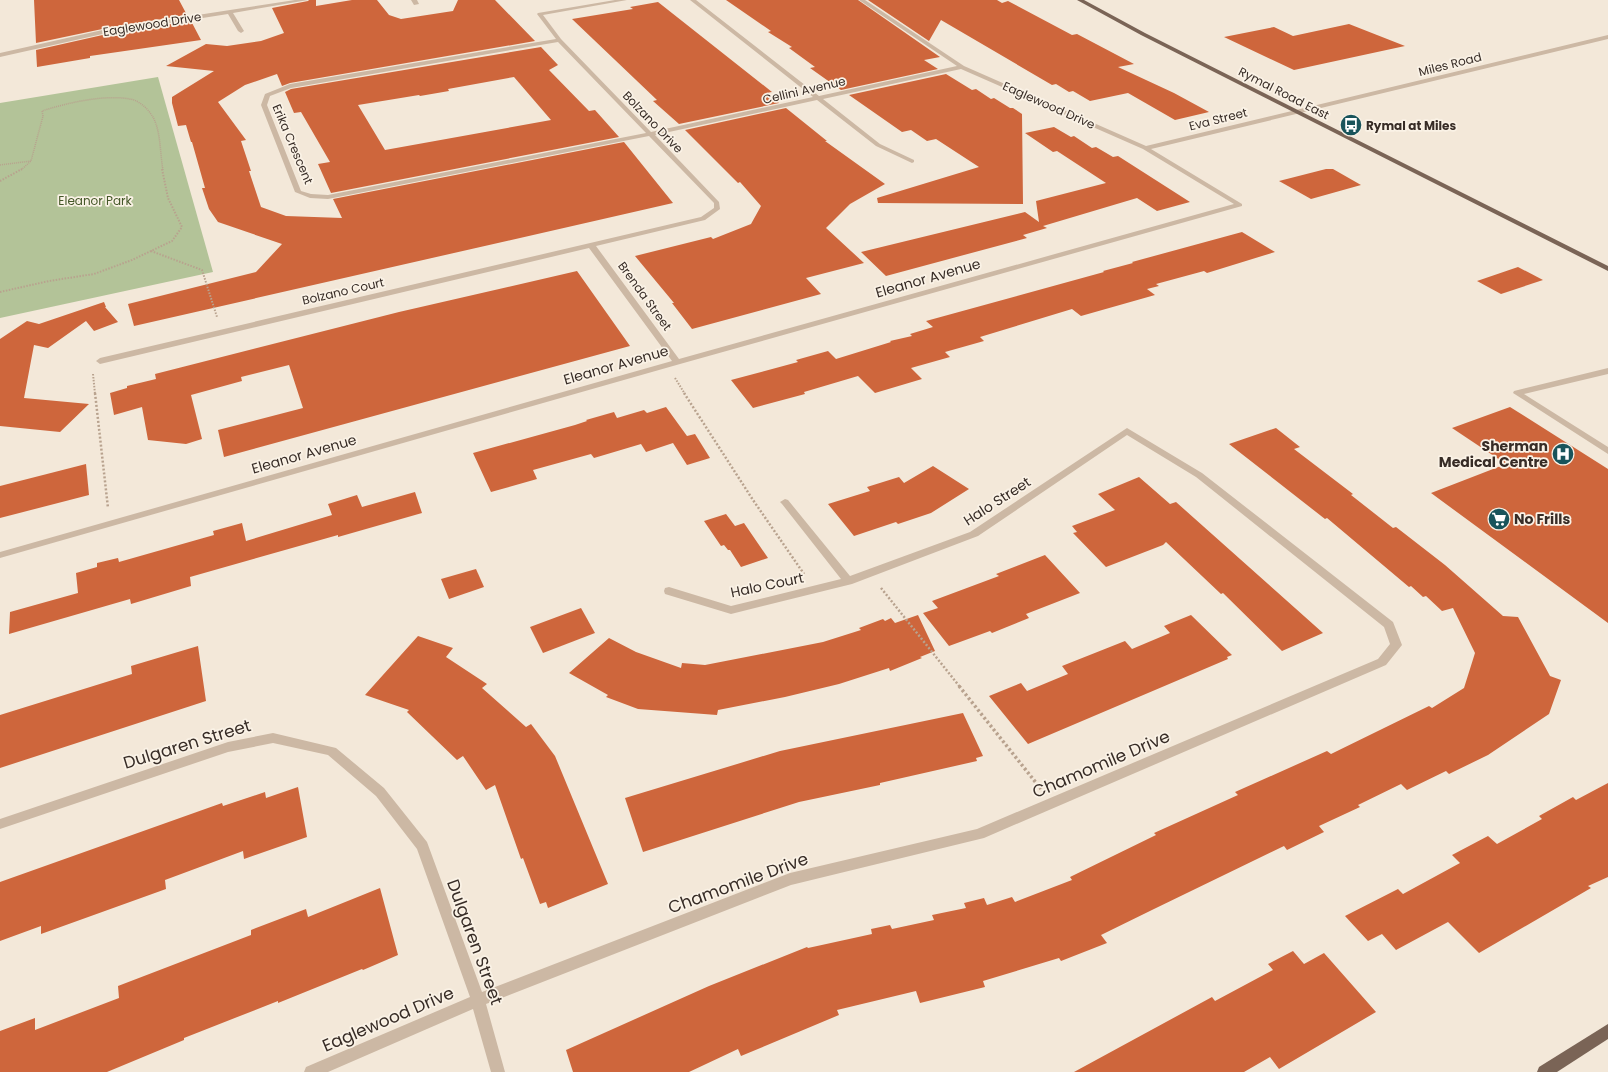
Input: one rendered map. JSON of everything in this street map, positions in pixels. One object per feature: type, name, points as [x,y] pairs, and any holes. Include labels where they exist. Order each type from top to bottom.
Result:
[{"type":"main road","name":"Rymal Road East","points":[[1080,0],[1608,269]]},
{"type":"main road","points":[[1544,1072],[1608,1031]]},
{"type":"street","name":"Eaglewood Drive","points":[[0,54],[107,31],[305,0]]},
{"type":"street","name":"Bolzano Drive","points":[[592,245],[703,219],[717,209],[717,203],[559,40],[540,14],[624,0]]},
{"type":"street","points":[[693,0],[878,145],[912,161]]},
{"type":"street","name":"Eaglewood Drive","points":[[862,0],[962,67],[1145,148],[1240,205]]},
{"type":"street","points":[[230,12],[241,30]]},
{"type":"street","name":"Miles Road","points":[[1296,111],[1608,37]]},
{"type":"street","name":"Erika Crescent","points":[[559,40],[290,86],[267,95],[264,105],[298,192],[310,196],[328,197],[650,134]]},
{"type":"street","name":"Cellini Avenue","points":[[650,134],[962,67]]},
{"type":"street","name":"Eva Street","points":[[1145,148],[1296,111]]},
{"type":"street","name":"Eleanor Avenue","points":[[0,555],[677,362],[1240,205]]},
{"type":"street","name":"Bolzano Court","points":[[100,361],[592,245]]},
{"type":"street","name":"Brenda Street","points":[[592,245],[677,362]]},
{"type":"street","points":[[1608,371],[1518,393],[1608,450]]},
{"type":"street","name":"Halo Street","points":[[848,581],[974,534],[1127,431]]},
{"type":"street","name":"Chamomile Drive","points":[[478,1000],[790,879],[979,834],[1382,662],[1396,645],[1389,624],[1199,474],[1127,431]]},
{"type":"street","points":[[785,502],[848,581]]},
{"type":"street","name":"Halo Court","points":[[669,591],[731,610],[848,581]]},
{"type":"street","name":"Dulgaren Street","points":[[0,824],[228,747],[273,738],[332,751],[380,792],[422,846],[478,1000],[498,1072]]},
{"type":"street","name":"Eaglewood Drive","points":[[311,1072],[478,1000]]},
{"type":"path","points":[[0,181],[20,171],[31,161],[43,116],[42,111],[52,107],[119,97],[132,98],[147,106],[156,124],[165,189],[182,227],[172,241],[132,260],[94,274],[49,280],[0,292]]},
{"type":"path","points":[[0,165],[31,161]]},
{"type":"path","points":[[151,251],[202,270],[222,332]]},
{"type":"path","points":[[100,361],[93,375],[110,524]]},
{"type":"path","points":[[667,365],[753,500],[814,590]]},
{"type":"path","points":[[869,573],[1052,803]]},
{"type":"green space","name":"Eleanor Park","points":[[158,77],[213,272],[0,318],[0,103]]},
{"type":"building","points":[[34,0],[179,0],[187,15],[107,28],[36,43]]},
{"type":"building","points":[[309,0],[316,0],[316,6],[352,0],[377,0],[389,15],[401,19],[453,11],[458,0],[495,0],[535,41],[290,83],[282,86],[277,74],[245,85],[218,102],[246,140],[241,141],[261,207],[286,216],[342,218],[333,199],[624,142],[673,203],[134,326],[128,304],[256,272],[282,244],[218,222],[209,209],[202,188],[205,188],[192,142],[186,125],[178,126],[172,103],[172,97],[214,71],[166,66],[206,44],[227,46],[261,41],[284,33],[272,8]]},
{"type":"building","points":[[726,0],[858,0],[940,57],[924,60],[938,69],[841,90],[810,68],[815,67],[789,48],[792,47],[768,32],[771,31]]},
{"type":"building","points":[[868,0],[997,0],[1002,3],[1008,1],[1072,35],[1077,34],[1134,64],[1118,67],[1174,93],[1209,112],[1175,120],[1128,93],[1090,101],[1073,91],[1069,92],[1056,84],[1052,85],[941,20],[929,41]]},
{"type":"building","points":[[658,2],[772,92],[766,93],[779,103],[679,124],[653,101],[657,100],[572,19],[633,9],[630,7]]},
{"type":"building","points":[[191,21],[201,40],[90,56],[90,58],[37,67],[36,50],[107,34]]},
{"type":"building","points":[[1349,24],[1405,46],[1294,70],[1224,37],[1274,27],[1293,36]]},
{"type":"building","points":[[541,47],[558,65],[549,70],[589,111],[595,110],[619,137],[331,193],[318,164],[330,162],[301,112],[294,113],[285,92],[291,89]],"holes":[[[514,77],[551,120],[385,150],[358,105],[449,91],[448,89]]]},
{"type":"building","points":[[946,74],[972,90],[976,89],[991,99],[994,98],[1022,114],[1023,204],[878,203],[877,198],[979,167],[936,139],[927,141],[911,130],[902,132],[849,95]]},
{"type":"building","points":[[786,108],[827,141],[825,141],[885,184],[850,204],[826,228],[864,263],[806,278],[821,294],[692,329],[672,303],[674,303],[635,256],[711,237],[713,239],[751,224],[761,206],[740,182],[738,183],[685,130]]},
{"type":"building","points":[[1054,127],[1071,137],[1074,136],[1092,148],[1096,147],[1113,157],[1118,156],[1190,202],[1157,211],[1137,198],[1043,226],[1047,228],[1023,235],[1027,238],[886,276],[861,252],[1025,212],[1039,222],[1036,201],[1106,183],[1057,151],[1053,152],[1025,133]]},
{"type":"building","points":[[1326,169],[1333,169],[1361,185],[1311,199],[1279,181]]},
{"type":"building","points":[[1242,232],[1275,252],[1207,273],[1204,271],[1156,284],[1159,286],[1147,289],[1155,295],[1081,316],[1072,309],[980,337],[984,341],[945,352],[950,357],[911,368],[922,379],[875,393],[858,376],[804,392],[805,394],[753,408],[731,380],[798,362],[796,360],[828,351],[836,359],[891,342],[890,341],[912,336],[910,334],[933,327],[926,321]]},
{"type":"building","points":[[1518,267],[1543,280],[1501,294],[1477,281]]},
{"type":"building","points":[[577,271],[630,346],[224,457],[218,430],[303,408],[289,365],[241,377],[242,381],[191,395],[202,439],[186,444],[148,440],[142,407],[114,415],[110,393],[127,388],[127,386],[156,379],[155,374],[399,312]]},
{"type":"building","points":[[104,302],[105,307],[118,322],[94,331],[86,321],[48,348],[34,345],[24,398],[89,404],[60,432],[0,426],[0,339],[27,321],[39,324]]},
{"type":"building","points":[[666,407],[687,436],[695,434],[710,458],[687,465],[673,443],[646,452],[641,444],[594,458],[591,454],[533,470],[537,479],[491,492],[473,453],[575,425],[587,421],[586,420],[614,412],[617,418],[644,410],[647,413]]},
{"type":"building","name":"No Frills","points":[[1510,407],[1608,469],[1608,623],[1431,493],[1506,464],[1452,428]]},
{"type":"building","points":[[1276,428],[1300,447],[1294,449],[1353,494],[1351,495],[1393,528],[1396,527],[1445,565],[1503,616],[1518,617],[1550,676],[1561,680],[1549,714],[1488,755],[1449,774],[1446,771],[1407,790],[1401,784],[1358,805],[1360,807],[1319,826],[1324,832],[1287,850],[1284,846],[1154,909],[1101,935],[1107,943],[1061,961],[1059,958],[983,981],[985,987],[920,1003],[916,991],[837,1010],[839,1015],[741,1056],[738,1049],[689,1072],[573,1072],[566,1050],[709,986],[807,947],[872,934],[871,929],[890,925],[892,929],[934,920],[932,915],[966,908],[964,903],[984,898],[987,905],[1012,897],[1015,902],[1072,880],[1070,877],[1156,835],[1154,833],[1238,795],[1235,792],[1327,751],[1331,754],[1429,706],[1432,708],[1464,688],[1475,653],[1453,608],[1442,611],[1426,596],[1423,597],[1411,586],[1409,587],[1327,518],[1325,519],[1229,444]]},
{"type":"building","points":[[86,464],[89,495],[0,518],[0,486]]},
{"type":"building","points":[[933,466],[969,489],[931,513],[898,524],[896,522],[854,536],[828,504],[870,491],[867,487],[899,477],[904,483]]},
{"type":"building","points":[[1139,477],[1170,504],[1176,502],[1323,633],[1282,651],[1223,593],[1221,594],[1166,542],[1163,545],[1106,567],[1073,533],[1077,532],[1072,526],[1115,510],[1098,494]]},
{"type":"building","points":[[415,492],[422,513],[190,577],[191,586],[131,604],[130,599],[9,634],[10,612],[78,593],[76,573],[97,567],[97,563],[118,558],[119,562],[214,535],[213,531],[242,523],[246,541],[332,515],[328,504],[357,495],[362,507]]},
{"type":"building","points":[[726,514],[735,526],[744,523],[768,558],[741,567],[730,550],[728,550],[724,545],[721,546],[704,521]]},
{"type":"building","points":[[1045,555],[1080,593],[1026,614],[1029,618],[992,633],[990,631],[949,646],[923,613],[938,608],[932,601],[999,576],[996,574]]},
{"type":"building","points":[[476,569],[484,587],[449,599],[441,579]]},
{"type":"building","points":[[581,608],[595,633],[543,653],[530,627]]},
{"type":"building","points":[[918,615],[935,651],[920,657],[922,658],[890,671],[889,668],[839,684],[785,697],[718,710],[717,715],[638,709],[606,697],[608,695],[569,673],[609,638],[636,652],[681,668],[682,663],[705,665],[823,642],[861,630],[859,628],[883,619],[885,621],[891,618],[895,623]]},
{"type":"building","points":[[1191,615],[1232,655],[1227,657],[1228,659],[1028,744],[989,696],[1021,683],[1027,691],[1068,674],[1062,666],[1125,641],[1132,649],[1170,633],[1164,626]]},
{"type":"building","points":[[418,636],[453,648],[446,657],[487,684],[482,688],[526,727],[531,724],[555,756],[608,884],[548,908],[546,902],[540,904],[523,858],[521,859],[495,785],[486,790],[463,756],[457,760],[407,712],[409,710],[365,695]]},
{"type":"building","points":[[198,646],[206,701],[0,768],[0,715],[132,674],[131,666]]},
{"type":"building","points":[[963,713],[983,756],[976,758],[977,761],[880,783],[880,785],[799,802],[643,852],[625,798],[780,751]]},
{"type":"building","points":[[1608,783],[1608,877],[1588,886],[1591,888],[1479,953],[1448,922],[1396,950],[1382,934],[1368,941],[1345,916],[1398,889],[1403,894],[1460,863],[1452,855],[1488,836],[1497,844],[1542,819],[1539,816],[1573,797],[1576,800]]},
{"type":"building","points":[[298,787],[307,837],[244,859],[243,851],[165,880],[166,889],[41,934],[41,926],[0,941],[0,882],[222,803],[223,806],[265,792],[266,798]]},
{"type":"building","points":[[380,888],[398,955],[278,1003],[278,1001],[184,1038],[184,1040],[107,1072],[0,1072],[0,1031],[35,1018],[35,1030],[119,998],[118,986],[251,935],[251,930],[306,909],[308,917]]},
{"type":"building","points":[[1293,951],[1304,964],[1324,953],[1376,1012],[1279,1069],[1270,1057],[1244,1072],[1074,1072],[1212,997],[1215,1001],[1273,970],[1268,964]]},
{"type":"place","name":"Rymal at Miles","points":[[1351,125]]},
{"type":"place","name":"Sherman Medical Centre","points":[[1563,454]]},
{"type":"place","name":"No Frills","points":[[1499,519]]}]
